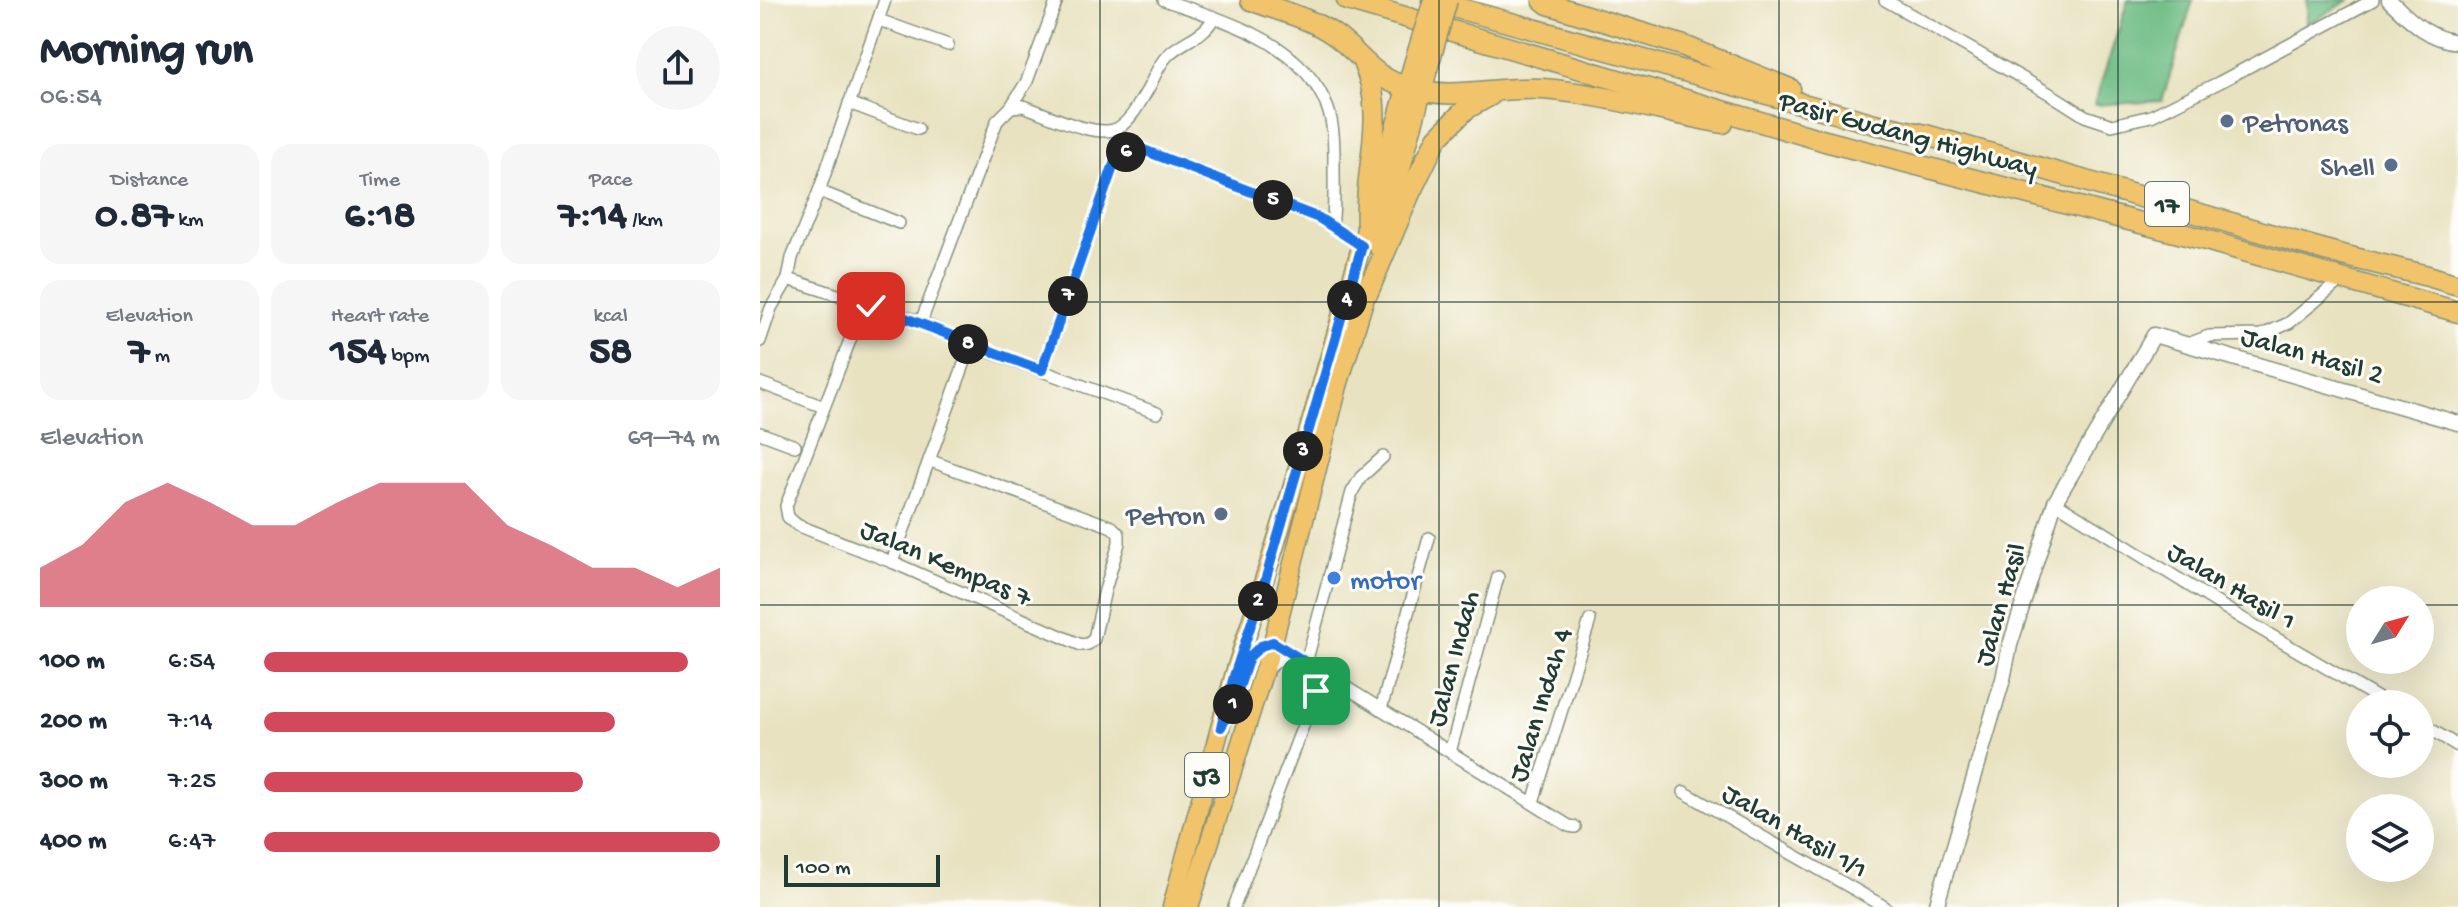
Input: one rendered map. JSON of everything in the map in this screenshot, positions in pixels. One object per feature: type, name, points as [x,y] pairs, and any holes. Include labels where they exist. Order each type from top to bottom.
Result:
[{"type":"highway","points":[[1251,0],[1331,32],[1380,76],[1413,89],[1457,95],[1506,89],[1542,89],[1825,141]]},
{"type":"highway","name":"Pasir Gudang Highway","points":[[1347,0],[1825,141],[2202,239],[2458,312]]},
{"type":"highway","name":"Pasir Gudang Highway","points":[[1431,0],[2458,285]]},
{"type":"highway","points":[[1543,0],[1589,18],[1684,46],[1875,124]]},
{"type":"highway","points":[[1362,62],[1370,79],[1374,109],[1365,236]]},
{"type":"highway","points":[[1368,292],[1437,138],[1466,109],[1506,89]]},
{"type":"main road","name":"J3","points":[[1422,63],[1431,0]]},
{"type":"main road","name":"J3","points":[[1185,907],[1196,814],[1234,676],[1263,588],[1365,236],[1422,63],[1448,0]]},
{"type":"main road","name":"J3","points":[[1185,907],[1273,642],[1338,386],[1368,292],[1413,89]]},
{"type":"main road","points":[[1221,727],[1233,706],[1249,657],[1261,646],[1273,642]]},
{"type":"street","points":[[760,341],[771,308],[788,279],[792,258],[819,191],[885,0]]},
{"type":"street","points":[[921,322],[997,121],[1011,107],[1027,81],[1057,0]]},
{"type":"street","points":[[1164,0],[1214,17],[1266,40],[1300,63],[1328,109],[1333,138],[1335,206],[1332,226]]},
{"type":"street","points":[[1885,0],[2085,116],[2112,125],[2151,116],[2373,0]]},
{"type":"street","points":[[2389,0],[2423,31],[2458,42]]},
{"type":"street","points":[[1011,107],[1023,106],[1093,131],[1117,128],[1135,111],[1167,55],[1203,33],[1214,17]]},
{"type":"street","points":[[879,20],[948,45]]},
{"type":"street","points":[[849,103],[918,129]]},
{"type":"street","points":[[1042,370],[1115,161],[1127,151],[1141,149],[1305,212],[1332,226],[1365,236]]},
{"type":"street","points":[[819,191],[899,223]]},
{"type":"street","points":[[788,279],[921,322],[971,345],[1157,413]]},
{"type":"street","points":[[2188,344],[2209,336],[2262,335],[2289,323],[2342,279]]},
{"type":"street","points":[[760,383],[824,407],[864,304]]},
{"type":"street","name":"Jalan Hasil 2","points":[[2154,335],[2458,423]]},
{"type":"street","name":"Jalan Hasil","points":[[1936,907],[2003,679],[2010,645],[2055,502],[2154,335]]},
{"type":"street","points":[[892,562],[971,345]]},
{"type":"street","name":"Jalan Kempas 7","points":[[824,407],[786,506],[788,517],[797,525],[892,562],[1081,645],[1094,639],[1119,534],[1112,527],[931,461]]},
{"type":"street","points":[[760,433],[795,446]]},
{"type":"street","points":[[1263,672],[1279,660],[1303,661],[1352,492],[1361,477],[1383,457]]},
{"type":"street","name":"Jalan Hasil 1","points":[[2055,502],[2364,690]]},
{"type":"street","points":[[1381,709],[1429,538]]},
{"type":"street","name":"Jalan Indah","points":[[1450,752],[1498,577]]},
{"type":"street","name":"Jalan Indah 4","points":[[1533,802],[1590,620]]},
{"type":"street","name":"Jalan Indah","points":[[1273,642],[1575,827]]},
{"type":"street","points":[[1234,907],[1323,673]]},
{"type":"street","points":[[2434,731],[2458,746]]},
{"type":"street","name":"Jalan Hasil 1/1","points":[[1684,792],[1885,907]]},
{"type":"green space","points":[[2128,0],[2193,0],[2162,101],[2094,105]]},
{"type":"green space","points":[[2307,0],[2349,0],[2307,25]]},
{"type":"place","name":"Petronas","points":[[2227,121]]},
{"type":"place","name":"Shell","points":[[2391,165]]},
{"type":"place","name":"Petron","points":[[1221,514]]},
{"type":"place","name":"motor","points":[[1334,578]]},
{"type":"route","points":[[871,306],[921,322],[971,345],[1042,370],[1115,161],[1127,151],[1141,149],[1319,218],[1362,246],[1221,727],[1233,706],[1249,657],[1261,646],[1273,642],[1323,673],[1316,691]]}]
